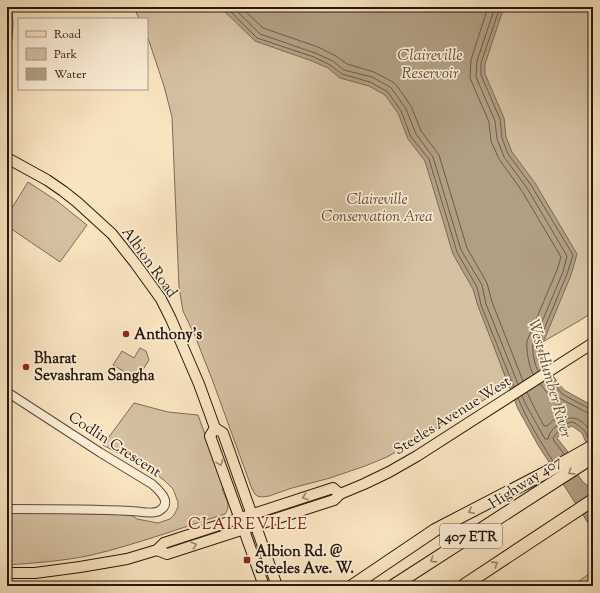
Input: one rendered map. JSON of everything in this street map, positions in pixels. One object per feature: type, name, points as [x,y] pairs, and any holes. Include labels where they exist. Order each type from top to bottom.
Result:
[{"type":"highway","points":[[352,586],[435,530],[543,474],[593,446]]},
{"type":"highway","name":"Highway 407","points":[[393,586],[593,457]]},
{"type":"highway","name":"407 ETR","points":[[463,586],[593,500]]},
{"type":"main road","name":"Albion Road","points":[[7,158],[47,180],[63,191],[112,234],[139,267],[161,300],[171,319],[199,384],[215,428],[223,433],[277,586]]},
{"type":"main road","name":"Steeles Avenue West","points":[[157,550],[166,554],[334,500],[340,494],[399,467],[593,343]]},
{"type":"main road","name":"Albion Road","points":[[215,428],[210,436],[240,518]]},
{"type":"main road","name":"Steeles Avenue West","points":[[7,573],[35,573],[80,568],[127,559],[157,550],[164,543],[333,488],[340,494]]},
{"type":"main road","points":[[240,518],[264,586]]},
{"type":"street","points":[[7,10],[9,24],[7,42]]},
{"type":"street","name":"Codlin Crescent","points":[[7,392],[152,484],[160,491],[165,500],[162,508],[153,513],[122,510],[8,509]]},
{"type":"green space","name":"Claireville Conservation Area","points":[[134,7],[593,7],[593,312],[501,366],[509,385],[387,457],[330,478],[269,496],[257,496],[252,489],[212,379],[195,336],[183,311],[179,287],[172,117],[164,86],[148,38],[148,18],[139,18]]},
{"type":"green space","points":[[28,182],[57,201],[87,225],[60,262],[7,226],[7,216]]},
{"type":"green space","points":[[140,348],[146,351],[149,360],[137,379],[113,365],[122,351],[134,358]]},
{"type":"green space","points":[[134,403],[168,412],[198,415],[224,487],[222,489],[228,505],[225,514],[142,541],[92,555],[39,563],[7,565],[7,513],[117,514],[133,516],[137,519],[158,523],[170,519],[174,515],[178,507],[178,502],[173,489],[165,481],[153,472],[103,445]]},
{"type":"green space","points":[[593,571],[593,586],[572,586]]},
{"type":"water","name":"Claireville Reservoir","points":[[220,7],[504,7],[485,64],[485,74],[504,118],[506,137],[512,152],[535,183],[577,254],[571,275],[542,345],[545,366],[564,390],[593,406],[593,459],[582,433],[572,426],[567,428],[557,438],[568,452],[572,467],[583,482],[593,490],[593,532],[538,445],[518,409],[478,306],[473,289],[453,254],[425,161],[408,139],[398,113],[385,95],[369,86],[340,78],[328,68],[312,61],[255,41]]},
{"type":"place","name":"Anthony's","points":[[126,334]]},
{"type":"place","name":"Bharat Sevashram Sangha","points":[[26,367]]},
{"type":"place","name":"Albion Rd. @ Steeles Ave. W.","points":[[247,560]]},
{"type":"district","name":"CLAIREVILLE","points":[[248,523]]},
{"type":"water label","name":"West Humber River","points":[[551,378]]}]
